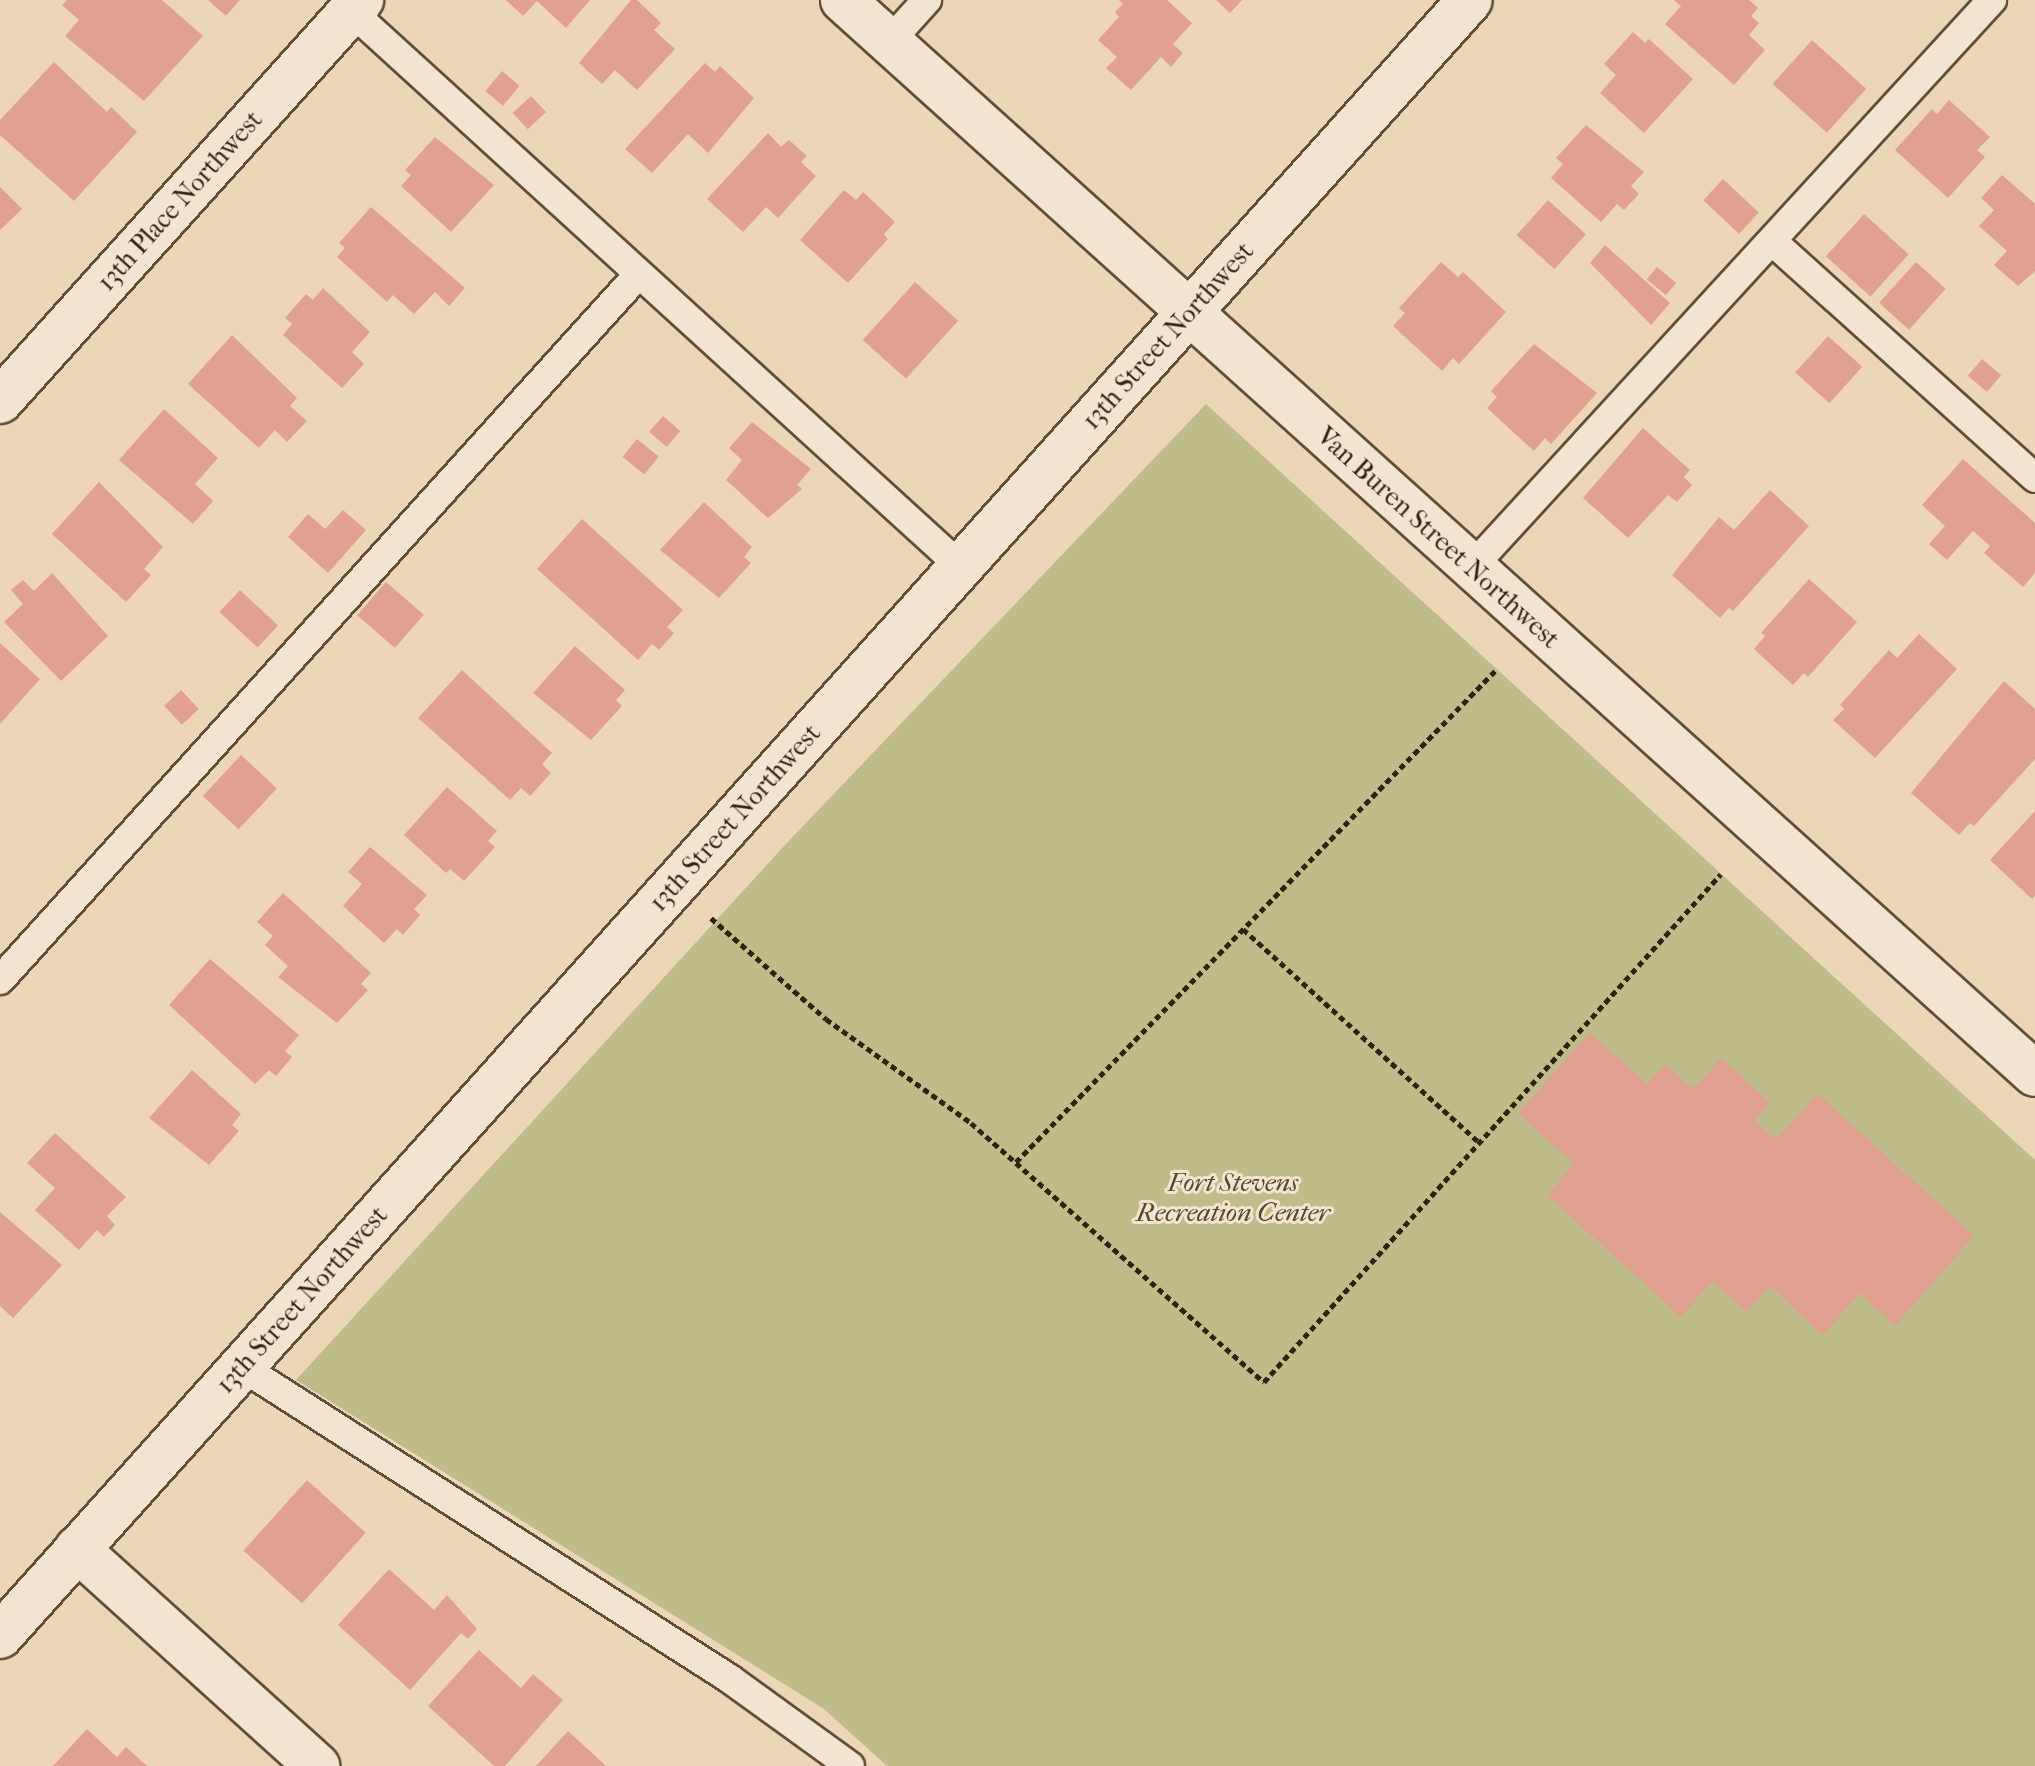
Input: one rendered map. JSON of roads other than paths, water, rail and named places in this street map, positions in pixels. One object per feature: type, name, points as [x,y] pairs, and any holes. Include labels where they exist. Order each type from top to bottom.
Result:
[{"type":"street","name":"Van Buren Street Northwest","points":[[843,0],[2035,1074]]},
{"type":"street","name":"13th Street Northwest","points":[[6,1617],[77,1549],[242,1367],[1470,0]]},
{"type":"street","name":"13th Place Northwest","points":[[0,401],[356,5]]},
{"type":"street","points":[[77,1549],[317,1766]]},
{"type":"lane","points":[[889,42],[927,0]]},
{"type":"lane","points":[[1471,568],[1992,0]]},
{"type":"lane","points":[[356,5],[637,276],[960,566]]},
{"type":"lane","points":[[1772,241],[2035,478]]},
{"type":"lane","points":[[0,980],[637,276]]},
{"type":"lane","points":[[242,1367],[730,1679],[850,1766]]},
{"type":"park label","name":"Fort Stevens Recreation Center","points":[[1233,1198]]}]
